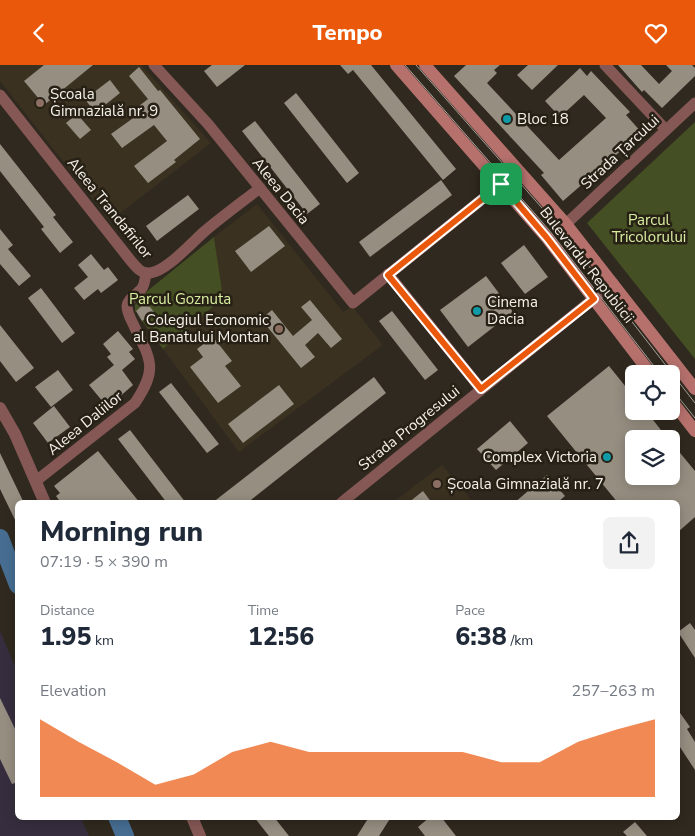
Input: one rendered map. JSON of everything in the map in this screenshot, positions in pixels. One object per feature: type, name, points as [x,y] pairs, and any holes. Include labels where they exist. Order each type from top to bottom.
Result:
[{"type":"main road","name":"Bulevardul Republicii","points":[[396,65],[547,238],[644,365]]},
{"type":"main road","name":"Bulevardul Republicii","points":[[425,65],[566,224],[695,389]]},
{"type":"main road","points":[[680,412],[695,431]]},
{"type":"street","name":"Aleea Dacia","points":[[154,65],[208,124],[353,303],[501,184]]},
{"type":"street","points":[[605,65],[666,130]]},
{"type":"street","name":"Aleea Trandafirilor","points":[[0,95],[140,271],[146,273],[167,265],[260,188]]},
{"type":"street","name":"Strada Țarcului","points":[[566,224],[695,103]]},
{"type":"street","name":"Aleea Daliilor","points":[[36,481],[135,403],[146,386],[149,375],[147,351],[129,317],[128,305],[142,287],[146,273]]},
{"type":"street","points":[[388,275],[481,389]]},
{"type":"street","name":"Strada Progresului","points":[[345,500],[613,283]]},
{"type":"street","points":[[0,408],[15,434],[44,500]]},
{"type":"street","points":[[193,820],[200,836]]},
{"type":"shaded area","points":[[0,65],[141,65],[211,143],[110,221],[0,81]]},
{"type":"shaded area","name":"Colegiul Economic al Banatului Montan","points":[[257,204],[343,312],[352,306],[383,345],[239,452],[163,349],[222,298],[214,237]]},
{"type":"shaded area","name":"Școala Gimnazială nr. 7","points":[[442,465],[471,500],[396,500]]},
{"type":"shaded area","points":[[0,631],[15,666],[15,820],[82,820],[89,836],[0,836]]},
{"type":"green space","name":"Parcul Tricolorului","points":[[695,122],[695,359],[587,223]]},
{"type":"green space","name":"Parcul Goznuta","points":[[214,237],[223,298],[163,349],[142,321],[154,312],[146,303],[135,312],[135,305],[140,297]]},
{"type":"building","points":[[44,65],[93,65],[44,105],[24,81]]},
{"type":"building","points":[[212,65],[245,65],[217,87],[204,71]]},
{"type":"building","points":[[340,65],[371,65],[456,169],[443,180],[353,70],[348,74]]},
{"type":"building","points":[[466,65],[500,65],[494,70],[497,73],[487,83],[559,160],[606,118],[584,95],[560,117],[545,101],[580,68],[587,76],[591,71],[630,112],[626,115],[643,134],[563,201],[541,175],[544,173],[454,76]]},
{"type":"building","points":[[528,65],[558,65],[532,90],[517,75]]},
{"type":"building","points":[[618,65],[641,65],[659,84],[672,71],[666,65],[692,65],[695,68],[695,76],[662,108],[644,90],[642,92]]},
{"type":"building","points":[[139,67],[200,139],[174,160],[176,162],[148,183],[134,166],[167,141],[154,125],[122,148],[111,134],[143,111],[139,106],[148,99],[129,76]]},
{"type":"building","points":[[110,80],[120,93],[95,113],[85,99]]},
{"type":"building","points":[[296,93],[359,173],[347,183],[284,103]]},
{"type":"building","points":[[77,114],[91,130],[80,139],[66,123]]},
{"type":"building","points":[[255,121],[320,204],[307,214],[242,131]]},
{"type":"building","points":[[0,144],[56,215],[53,217],[73,242],[60,253],[41,229],[44,227],[0,171]]},
{"type":"building","points":[[441,180],[452,195],[370,257],[359,242]]},
{"type":"building","points":[[188,195],[199,209],[157,241],[146,226]]},
{"type":"building","points":[[269,226],[285,246],[251,272],[235,251]]},
{"type":"building","points":[[0,229],[13,245],[8,249],[31,276],[19,286],[0,264]]},
{"type":"building","points":[[524,245],[548,277],[525,294],[501,263]]},
{"type":"building","points":[[91,254],[104,270],[108,267],[118,280],[101,293],[98,289],[84,300],[74,288],[88,277],[78,265]]},
{"type":"building","name":"Cinema Dacia","points":[[486,276],[513,312],[468,347],[440,310]]},
{"type":"building","points":[[41,288],[75,333],[62,343],[28,298]]},
{"type":"building","points":[[310,300],[342,339],[331,348],[318,333],[305,345],[315,357],[301,368],[261,319],[272,310],[293,336],[312,320],[301,307]]},
{"type":"building","points":[[146,302],[154,312],[142,321],[136,311]]},
{"type":"building","points":[[392,311],[438,370],[425,380],[379,321]]},
{"type":"building","points":[[0,325],[34,368],[16,382],[0,361]]},
{"type":"building","points":[[118,331],[133,349],[129,352],[135,359],[122,370],[133,385],[117,399],[113,395],[104,403],[89,385],[114,365],[107,357],[111,354],[103,344]]},
{"type":"building","points":[[213,337],[232,361],[225,366],[241,386],[218,403],[190,367],[203,357],[197,349]]},
{"type":"building","name":"Complex Victoria","points":[[609,366],[625,386],[625,420],[653,420],[661,430],[625,430],[625,485],[680,485],[680,453],[695,471],[695,517],[680,530],[680,500],[616,500],[547,416]]},
{"type":"building","points":[[58,370],[73,390],[51,407],[35,387]]},
{"type":"building","points":[[374,377],[386,393],[251,500],[216,500]]},
{"type":"building","points":[[171,383],[219,444],[207,453],[159,392]]},
{"type":"building","points":[[279,385],[294,404],[243,443],[228,424]]},
{"type":"building","points":[[54,406],[70,427],[48,443],[33,423]]},
{"type":"building","points":[[510,421],[528,443],[496,470],[477,449]]},
{"type":"building","points":[[130,430],[184,500],[165,500],[118,439]]},
{"type":"building","points":[[98,451],[138,500],[59,500],[56,496],[60,493],[54,486]]},
{"type":"building","points":[[0,453],[23,500],[15,500],[15,520],[0,489]]},
{"type":"building","points":[[547,475],[565,496],[560,500],[518,500]]},
{"type":"building","points":[[423,491],[430,500],[412,500]]},
{"type":"building","points":[[690,623],[695,630],[695,658],[680,635],[680,630]]},
{"type":"building","points":[[0,698],[15,729],[15,783],[12,784],[0,759]]},
{"type":"building","points":[[680,713],[690,727],[687,729],[695,742],[695,770],[680,747]]},
{"type":"building","points":[[256,820],[276,820],[289,836],[269,836]]},
{"type":"building","points":[[367,820],[389,820],[379,836],[357,836]]},
{"type":"building","points":[[426,820],[443,820],[456,836],[425,836],[418,827]]},
{"type":"building","points":[[635,822],[647,836],[627,836],[623,832]]},
{"type":"waterway","points":[[0,538],[15,577]]},
{"type":"waterway","points":[[118,820],[125,836]]},
{"type":"tram line","points":[[405,65],[549,230],[653,365]]},
{"type":"tram line","points":[[416,65],[557,225],[695,403]]},
{"type":"tram line","points":[[680,399],[695,418]]},
{"type":"place","name":"Școala Gimnazială nr. 9","points":[[40,103]]},
{"type":"place","name":"Bloc 18","points":[[507,119]]},
{"type":"place","name":"Cinema Dacia","points":[[477,311]]},
{"type":"place","name":"Colegiul Economic al Banatului Montan","points":[[279,329]]},
{"type":"place","name":"Complex Victoria","points":[[607,457]]},
{"type":"place","name":"Școala Gimnazială nr. 7","points":[[437,484]]},
{"type":"route","points":[[501,184],[547,238],[594,299],[481,389],[388,275],[501,184]]}]
